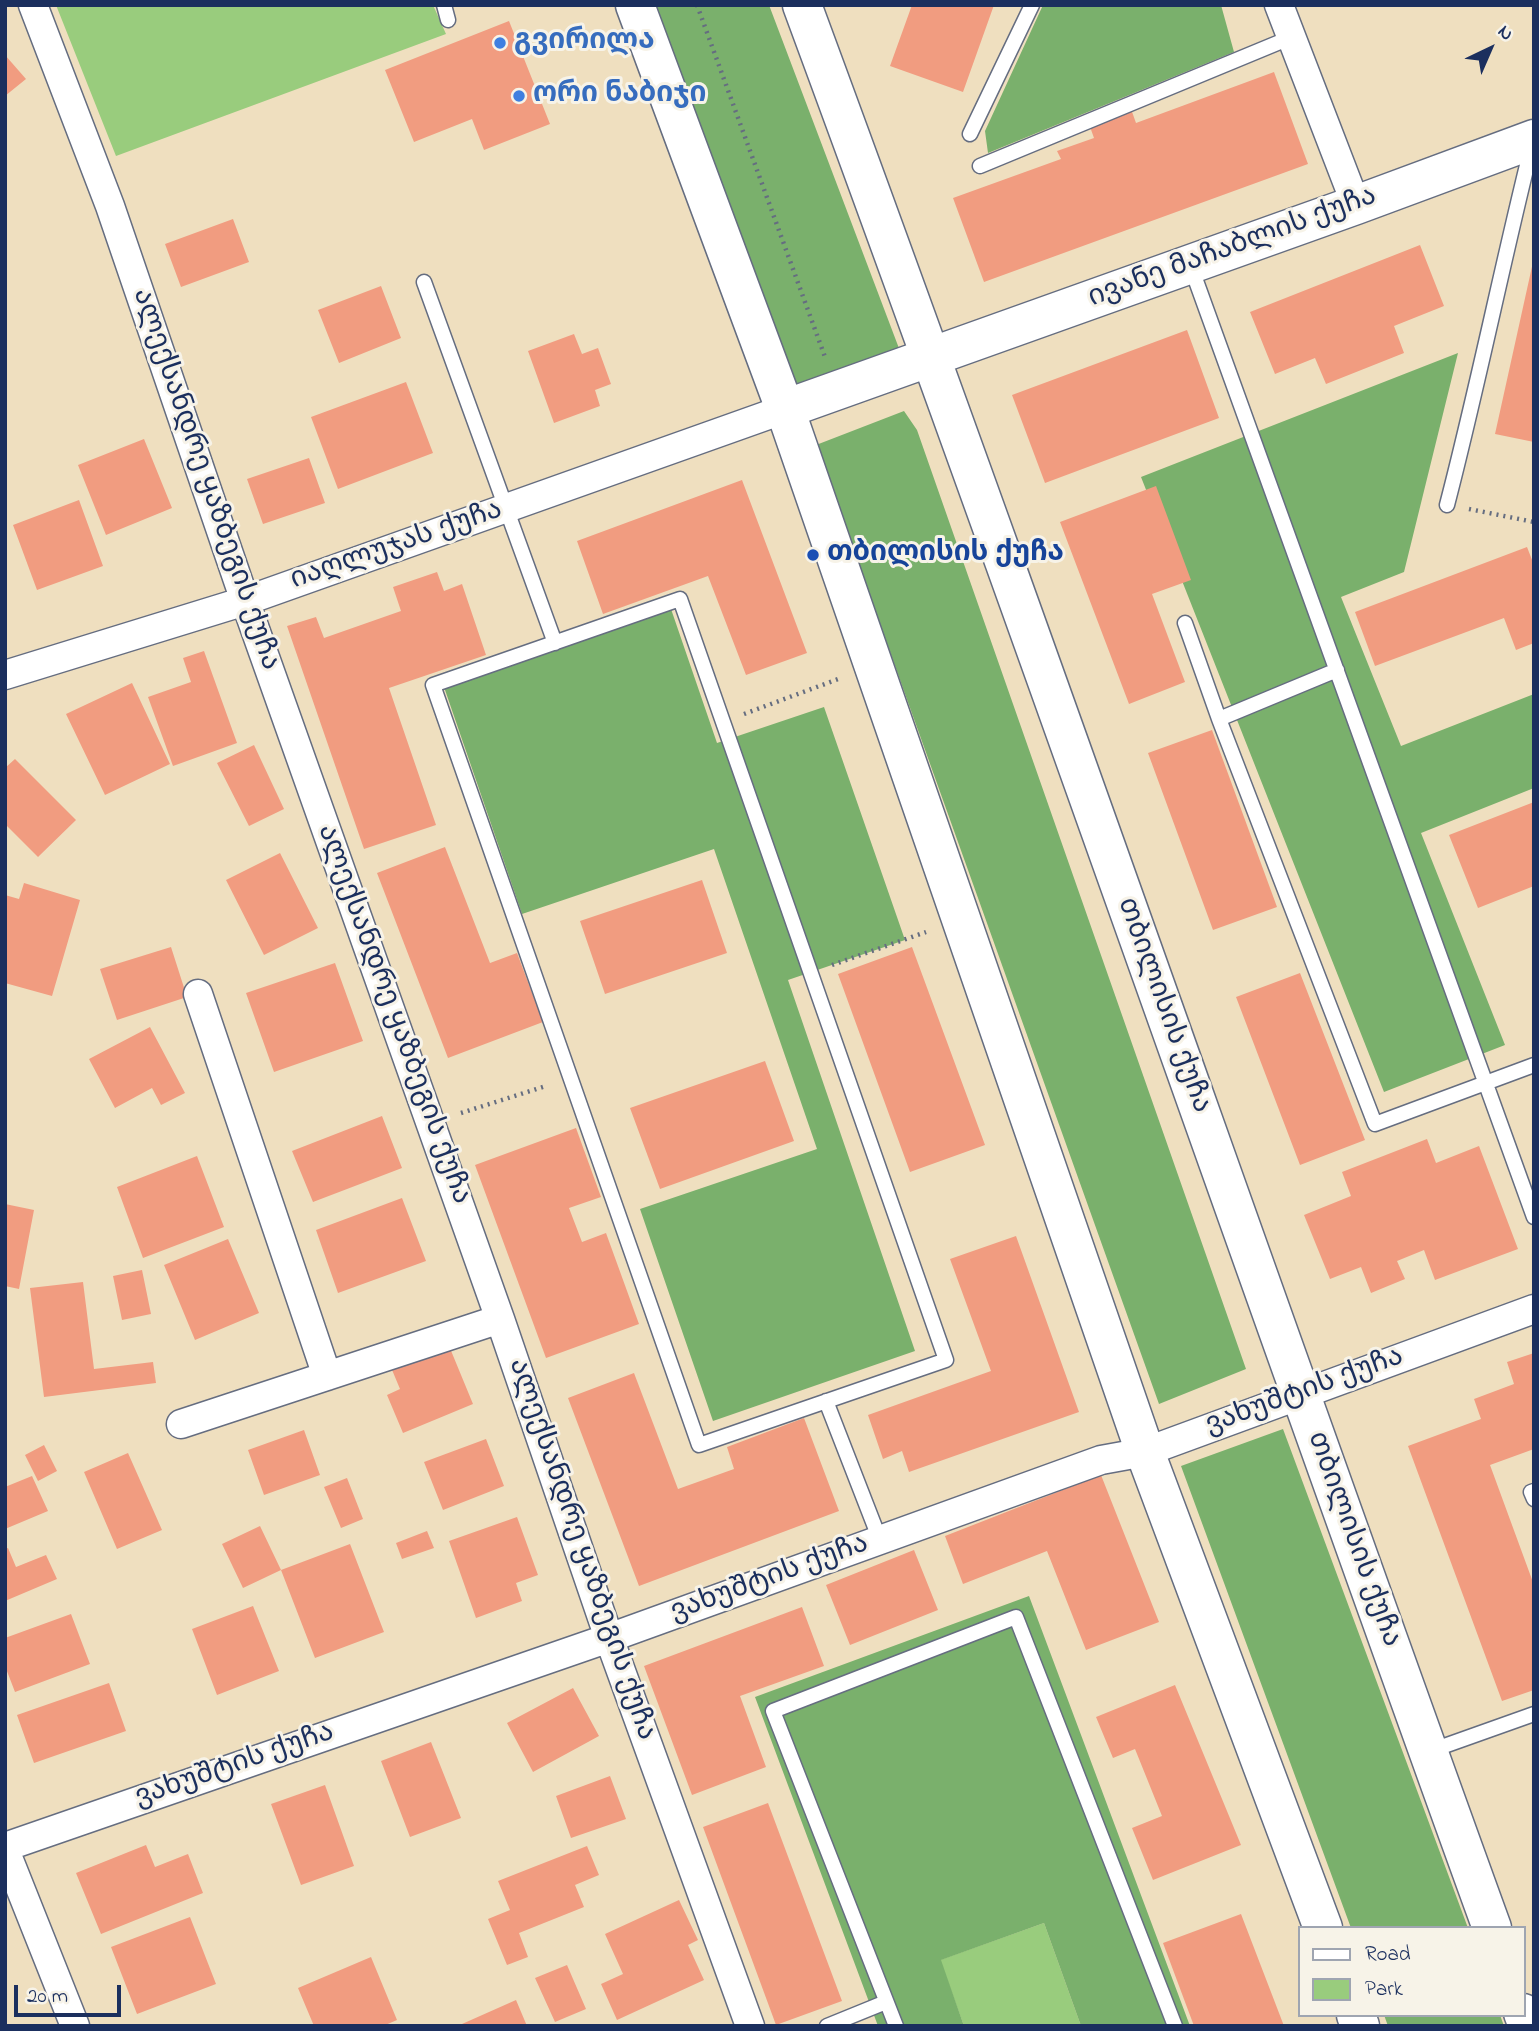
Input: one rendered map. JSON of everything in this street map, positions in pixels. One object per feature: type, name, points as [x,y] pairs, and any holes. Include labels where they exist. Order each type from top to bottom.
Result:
[{"type":"main road","points":[[635,5],[785,409],[1145,1452],[1322,1926]]},
{"type":"main road","name":"თბილისის ქუჩა","points":[[802,5],[932,356],[1491,1926]]},
{"type":"main road","name":"ივანე მაჩაბლის ქუჩა","points":[[785,409],[1534,139]]},
{"type":"street","name":"ალექსანდრე ყაზბეგის ქუჩა","points":[[33,5],[110,206],[245,601],[500,1319],[609,1638],[750,2026]]},
{"type":"street","points":[[1279,5],[1356,205]]},
{"type":"street","name":"იაღლუჯას ქუჩა","points":[[5,675],[245,601],[785,409]]},
{"type":"street","points":[[198,994],[327,1376]]},
{"type":"street","name":"ვახუშტის ქუჩა","points":[[5,1848],[609,1638],[1101,1460],[1145,1452],[1534,1309]]},
{"type":"street","points":[[181,1424],[500,1319]]},
{"type":"street","points":[[5,1848],[75,2026]]},
{"type":"lane","points":[[970,134],[1032,5]]},
{"type":"lane","points":[[980,166],[1292,37]]},
{"type":"lane","points":[[1447,505],[1534,139]]},
{"type":"lane","points":[[1191,264],[1534,1217]]},
{"type":"lane","points":[[424,282],[555,643]]},
{"type":"lane","points":[[680,599],[946,1360],[699,1446],[433,685],[555,643],[680,599]]},
{"type":"lane","points":[[1185,623],[1219,719],[1375,1124],[1534,1065]]},
{"type":"lane","points":[[1219,719],[1337,670]]},
{"type":"lane","points":[[826,1401],[880,1540]]},
{"type":"lane","points":[[1534,1492],[1531,1492],[1534,1499]]},
{"type":"lane","points":[[895,2026],[773,1711],[1016,1617],[1175,2026]]},
{"type":"lane","points":[[1428,1751],[1534,1714]]},
{"type":"lane","points":[[827,2026],[886,2002]]},
{"type":"path","points":[[697,5],[837,390]]},
{"type":"path","points":[[1447,505],[1534,522]]},
{"type":"path","points":[[723,721],[874,666]]},
{"type":"path","points":[[810,973],[960,920]]},
{"type":"path","points":[[430,1123],[571,1078]]},
{"type":"green space","points":[[56,5],[433,5],[446,34],[116,156]]},
{"type":"green space","points":[[653,5],[769,5],[900,351],[794,391]]},
{"type":"green space","points":[[1043,5],[1221,5],[1234,52],[988,153],[985,131]]},
{"type":"green space","points":[[1458,353],[1404,572],[1341,597],[1401,746],[1534,694],[1534,788],[1421,833],[1505,1045],[1384,1092],[1141,477]]},
{"type":"green space","points":[[904,411],[917,430],[1246,1369],[1159,1404],[816,445]]},
{"type":"green space","points":[[671,609],[717,743],[824,707],[905,940],[788,980],[915,1351],[713,1421],[640,1209],[817,1149],[714,849],[522,914],[444,687]]},
{"type":"green space","points":[[1283,1429],[1467,1926],[1350,1926],[1181,1466]]},
{"type":"green space","points":[[1029,1596],[1190,2026],[1081,2026],[1044,1923],[941,1960],[964,2026],[878,2026],[755,1697]]},
{"type":"green space","points":[[1044,1923],[1081,2026],[964,2026],[940,1960]]},
{"type":"green space","points":[[1385,2017],[1501,2017],[1504,2026],[1388,2026]]},
{"type":"building","points":[[912,5],[994,5],[963,92],[890,66]]},
{"type":"building","points":[[509,21],[550,124],[484,150],[472,119],[414,142],[385,70]]},
{"type":"building","points":[[5,55],[26,79],[5,96]]},
{"type":"building","points":[[1274,72],[1308,164],[984,282],[953,198],[1061,159],[1057,151],[1094,138],[1089,124],[1131,109],[1136,123]]},
{"type":"building","points":[[233,219],[249,262],[181,287],[165,244]]},
{"type":"building","points":[[1420,245],[1444,306],[1394,326],[1404,353],[1326,384],[1315,358],[1275,374],[1250,312]]},
{"type":"building","points":[[1534,262],[1534,442],[1495,434]]},
{"type":"building","points":[[381,286],[401,338],[339,363],[318,310]]},
{"type":"building","points":[[1187,330],[1219,418],[1045,483],[1012,395]]},
{"type":"building","points":[[574,334],[582,354],[598,348],[611,384],[595,390],[600,406],[554,423],[528,351]]},
{"type":"building","points":[[406,382],[433,453],[338,489],[311,417]]},
{"type":"building","points":[[144,439],[172,508],[106,535],[78,465]]},
{"type":"building","points":[[309,458],[325,503],[263,524],[247,479]]},
{"type":"building","points":[[742,480],[807,653],[746,675],[708,576],[603,614],[577,541]]},
{"type":"building","points":[[1156,486],[1191,580],[1152,594],[1185,682],[1129,704],[1060,522]]},
{"type":"building","points":[[79,500],[103,566],[37,590],[13,525]]},
{"type":"building","points":[[1527,547],[1534,565],[1534,643],[1516,650],[1504,618],[1375,666],[1355,612]]},
{"type":"building","points":[[437,572],[444,591],[462,584],[486,655],[389,688],[436,825],[364,849],[287,626],[316,617],[324,638],[401,611],[393,587]]},
{"type":"building","points":[[204,651],[237,743],[173,766],[148,697],[191,682],[183,658]]},
{"type":"building","points":[[132,683],[170,764],[105,795],[66,714]]},
{"type":"building","points":[[1212,730],[1277,907],[1213,930],[1148,753]]},
{"type":"building","points":[[254,745],[284,809],[249,826],[217,763]]},
{"type":"building","points":[[15,759],[76,820],[38,857],[5,824],[5,768]]},
{"type":"building","points":[[1534,802],[1534,886],[1478,908],[1449,835]]},
{"type":"building","points":[[445,847],[490,963],[517,953],[543,1022],[448,1058],[377,873]]},
{"type":"building","points":[[280,853],[318,928],[264,955],[226,880]]},
{"type":"building","points":[[702,880],[727,953],[605,994],[580,921]]},
{"type":"building","points":[[24,883],[80,900],[52,996],[5,983],[5,895],[19,899]]},
{"type":"building","points":[[171,947],[187,997],[117,1020],[100,969]]},
{"type":"building","points":[[912,947],[985,1145],[910,1172],[838,974]]},
{"type":"building","points":[[335,963],[363,1041],[274,1072],[246,993]]},
{"type":"building","points":[[1300,973],[1365,1140],[1300,1165],[1236,997]]},
{"type":"building","points":[[150,1027],[185,1093],[161,1105],[152,1088],[115,1108],[89,1059]]},
{"type":"building","points":[[765,1061],[794,1141],[660,1189],[630,1108]]},
{"type":"building","points":[[382,1116],[402,1168],[313,1202],[292,1151]]},
{"type":"building","points":[[576,1128],[601,1197],[569,1208],[582,1242],[606,1233],[639,1324],[546,1358],[475,1165]]},
{"type":"building","points":[[1427,1139],[1436,1163],[1479,1146],[1518,1249],[1435,1280],[1424,1250],[1397,1261],[1405,1279],[1371,1293],[1361,1267],[1330,1279],[1304,1215],[1351,1196],[1342,1172]]},
{"type":"building","points":[[197,1156],[224,1227],[143,1258],[117,1187]]},
{"type":"building","points":[[402,1198],[426,1261],[338,1293],[316,1230]]},
{"type":"building","points":[[5,1204],[34,1210],[19,1289],[5,1286]]},
{"type":"building","points":[[1016,1236],[1079,1412],[909,1472],[902,1451],[883,1459],[868,1415],[991,1371],[950,1259]]},
{"type":"building","points":[[228,1239],[259,1313],[195,1340],[164,1265]]},
{"type":"building","points":[[142,1270],[151,1314],[122,1320],[113,1276]]},
{"type":"building","points":[[83,1282],[94,1369],[153,1362],[156,1383],[44,1397],[30,1288]]},
{"type":"building","points":[[447,1341],[473,1404],[403,1433],[387,1395],[400,1389],[390,1365]]},
{"type":"building","points":[[1534,1353],[1534,1449],[1490,1465],[1534,1585],[1534,1690],[1502,1701],[1408,1446],[1481,1419],[1474,1399],[1514,1384],[1507,1362]]},
{"type":"building","points":[[634,1373],[678,1489],[734,1469],[727,1447],[804,1418],[839,1511],[639,1586],[568,1398]]},
{"type":"building","points":[[304,1430],[320,1475],[264,1495],[248,1450]]},
{"type":"building","points":[[486,1439],[504,1486],[443,1510],[424,1462]]},
{"type":"building","points":[[44,1445],[57,1471],[38,1481],[25,1455]]},
{"type":"building","points":[[128,1453],[162,1530],[117,1549],[84,1472]]},
{"type":"building","points":[[1101,1475],[1159,1622],[1086,1650],[1047,1551],[963,1584],[945,1536]]},
{"type":"building","points":[[32,1476],[48,1511],[5,1529],[5,1487]]},
{"type":"building","points":[[347,1478],[363,1519],[341,1528],[324,1487]]},
{"type":"building","points":[[517,1517],[538,1575],[516,1583],[522,1601],[476,1618],[449,1541]]},
{"type":"building","points":[[260,1526],[281,1570],[243,1588],[222,1544]]},
{"type":"building","points":[[427,1531],[434,1548],[402,1559],[396,1543]]},
{"type":"building","points":[[350,1544],[384,1632],[315,1658],[281,1570]]},
{"type":"building","points":[[8,1548],[16,1567],[46,1555],[57,1579],[5,1601],[5,1549]]},
{"type":"building","points":[[914,1550],[938,1610],[850,1645],[826,1585]]},
{"type":"building","points":[[253,1606],[279,1671],[217,1695],[192,1629]]},
{"type":"building","points":[[802,1607],[824,1666],[740,1696],[766,1767],[692,1795],[644,1666]]},
{"type":"building","points":[[71,1614],[90,1664],[15,1692],[5,1666],[5,1638]]},
{"type":"building","points":[[109,1683],[126,1731],[34,1763],[17,1715]]},
{"type":"building","points":[[1175,1685],[1241,1845],[1153,1880],[1132,1828],[1162,1816],[1135,1749],[1113,1758],[1096,1717]]},
{"type":"building","points":[[573,1688],[599,1736],[533,1772],[507,1723]]},
{"type":"building","points":[[431,1742],[461,1818],[410,1837],[381,1761]]},
{"type":"building","points":[[610,1776],[626,1819],[571,1838],[556,1796]]},
{"type":"building","points":[[325,1785],[354,1866],[301,1885],[271,1804]]},
{"type":"building","points":[[768,1803],[842,2001],[776,2025],[703,1827]]},
{"type":"building","points":[[146,1845],[155,1867],[188,1854],[203,1893],[101,1934],[76,1873]]},
{"type":"building","points":[[587,1846],[599,1875],[575,1885],[584,1907],[519,1933],[528,1957],[507,1965],[488,1919],[510,1910],[498,1881]]},
{"type":"building","points":[[679,1900],[698,1940],[688,1945],[704,1980],[617,2020],[601,1984],[623,1974],[605,1934]]},
{"type":"building","points":[[1241,1914],[1284,2026],[1194,2026],[1163,1943]]},
{"type":"building","points":[[190,1917],[216,1984],[137,2014],[111,1947]]},
{"type":"building","points":[[371,1957],[397,2020],[383,2026],[314,2026],[298,1988]]},
{"type":"building","points":[[567,1965],[586,2009],[555,2022],[535,1978]]},
{"type":"building","points":[[516,2000],[527,2026],[462,2024]]},
{"type":"place","name":"გვირილა","points":[[500,43]]},
{"type":"place","name":"ორი ნაბიჯი","points":[[519,96]]},
{"type":"place","name":"თბილისის ქუჩა","points":[[813,555]]}]
